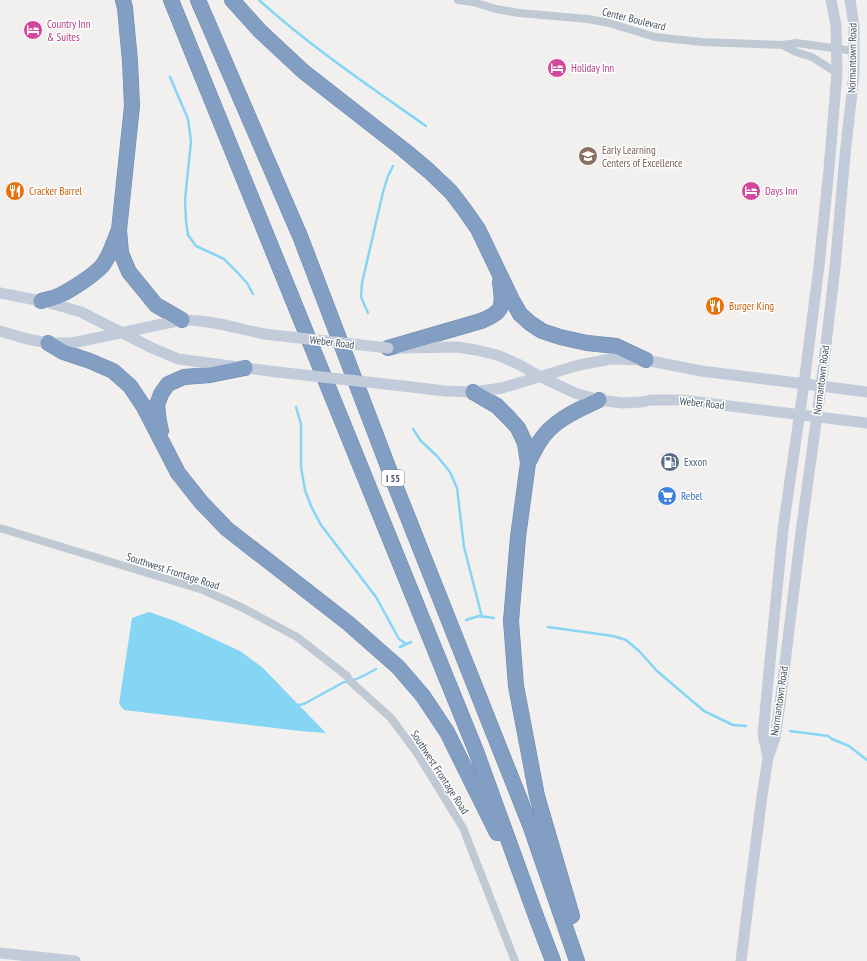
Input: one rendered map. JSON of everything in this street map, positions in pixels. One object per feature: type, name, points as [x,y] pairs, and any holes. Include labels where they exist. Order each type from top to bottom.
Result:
[{"type":"highway","points":[[123,0],[130,61],[132,106],[119,230],[121,253],[129,272],[156,305],[182,320]]},
{"type":"highway","name":"I 55","points":[[172,0],[476,751],[537,919],[554,961]]},
{"type":"highway","name":"I 55","points":[[198,0],[300,236],[530,825],[577,961]]},
{"type":"highway","points":[[232,0],[260,31],[304,72],[419,163],[451,192],[478,229],[512,300],[520,314],[530,323],[542,331],[560,337],[583,342],[616,346],[646,360]]},
{"type":"highway","points":[[41,301],[55,297],[71,289],[92,275],[109,255],[119,230]]},
{"type":"highway","points":[[388,348],[482,321],[493,316],[500,308],[502,299],[498,272]]},
{"type":"highway","points":[[48,343],[63,352],[113,371],[130,386],[144,407],[178,473],[201,502],[227,529],[348,623],[398,667],[423,696],[447,732],[537,919]]},
{"type":"highway","points":[[165,448],[157,405],[168,384],[184,377],[210,375],[245,368]]},
{"type":"highway","points":[[473,392],[497,406],[518,428],[525,443],[528,463],[518,537],[511,621],[516,686],[537,796],[585,961]]},
{"type":"highway","points":[[528,463],[540,440],[553,426],[574,411],[599,400]]},
{"type":"street","name":"Center Boulevard","points":[[458,0],[473,2],[496,9],[588,19],[655,37],[702,42],[782,45],[796,43],[855,51]]},
{"type":"street","name":"Normantown Road","points":[[768,758],[763,735],[783,529],[804,384],[821,248],[837,73],[836,25],[831,0]]},
{"type":"street","name":"Normantown Road","points":[[741,961],[768,758],[776,732],[802,517],[817,417],[835,268],[854,74],[854,26],[850,0]]},
{"type":"street","name":"Center Boulevard","points":[[782,45],[796,52],[812,57],[837,73]]},
{"type":"street","points":[[0,293],[41,301],[81,312],[120,333],[178,359],[445,392],[473,392],[502,388],[579,365],[611,358],[646,360],[701,371],[867,392]]},
{"type":"street","name":"Weber Road","points":[[0,331],[27,339],[48,343],[72,343],[182,320],[197,320],[214,322],[264,334],[388,348],[457,347],[497,355],[576,393],[599,400],[622,403],[651,400],[682,400],[867,423]]},
{"type":"street","name":"Southwest Frontage Road","points":[[0,528],[203,590],[241,607],[297,637],[347,676],[350,681],[390,718],[417,753],[463,828],[516,961]]},
{"type":"street","points":[[0,953],[75,961]]},
{"type":"water","points":[[149,612],[175,621],[240,651],[262,667],[326,733],[124,710],[119,704],[132,618]]},
{"type":"waterway","points":[[259,0],[320,50],[426,126]]},
{"type":"waterway","points":[[170,77],[188,119],[191,141],[185,200],[188,235],[196,246],[224,259],[247,283],[253,294]]},
{"type":"waterway","points":[[368,313],[361,297],[362,283],[383,192],[393,166]]},
{"type":"waterway","points":[[296,407],[301,424],[301,467],[305,490],[311,506],[321,525],[376,597],[399,639],[406,644]]},
{"type":"waterway","points":[[413,429],[421,441],[437,456],[450,472],[457,488],[464,547],[482,617]]},
{"type":"waterway","points":[[466,620],[479,616],[494,618]]},
{"type":"waterway","points":[[548,627],[613,636],[626,640],[639,651],[657,671],[704,711],[733,725],[746,726]]},
{"type":"waterway","points":[[400,647],[411,642]]},
{"type":"waterway","points":[[299,705],[304,704],[344,682],[356,679],[376,669]]},
{"type":"waterway","points":[[790,731],[828,736],[849,746],[867,760]]},
{"type":"place","name":"Country Inn & Suites","points":[[33,30]]},
{"type":"place","name":"Holiday Inn","points":[[557,68]]},
{"type":"place","name":"Early Learning Centers of Excellence","points":[[588,156]]},
{"type":"place","name":"Cracker Barrel","points":[[15,191]]},
{"type":"place","name":"Days Inn","points":[[751,191]]},
{"type":"place","name":"Burger King","points":[[715,306]]},
{"type":"place","name":"Exxon","points":[[670,462]]},
{"type":"place","name":"Rebel","points":[[667,496]]}]
